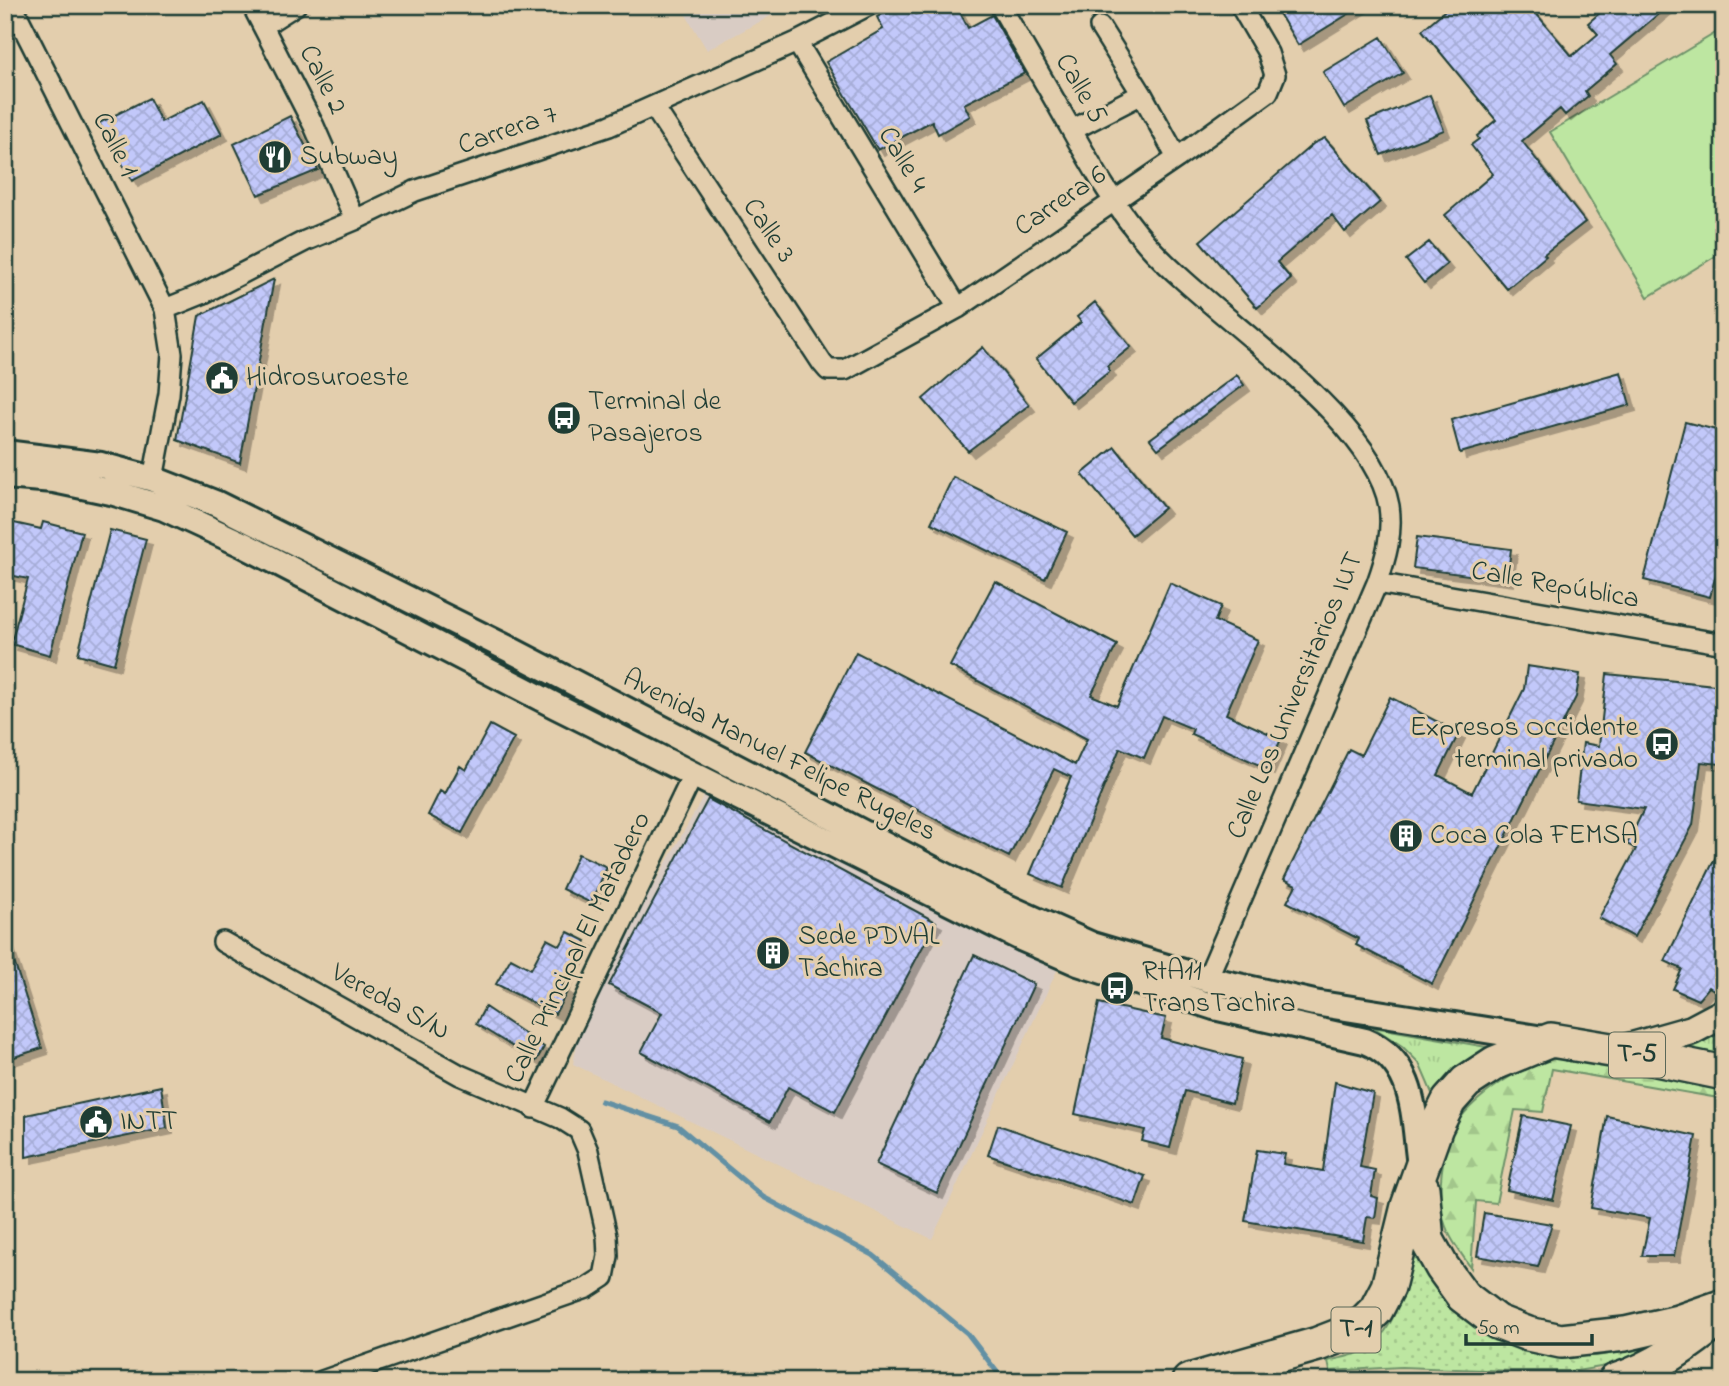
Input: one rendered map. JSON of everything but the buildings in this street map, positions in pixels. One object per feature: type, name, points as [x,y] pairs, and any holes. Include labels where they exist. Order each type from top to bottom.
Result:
[{"type":"highway","name":"T-1","points":[[1189,1381],[1318,1344],[1357,1329],[1376,1310],[1388,1287],[1408,1206],[1440,1119],[1450,1101],[1466,1082],[1495,1063],[1550,1040]]},
{"type":"highway","name":"T-5","points":[[1550,1040],[1724,1073]]},
{"type":"highway","points":[[1421,1172],[1427,1240],[1463,1296],[1497,1322],[1528,1334],[1561,1341],[1625,1334],[1678,1322],[1724,1306]]},
{"type":"highway","points":[[1615,1381],[1667,1358],[1724,1315]]},
{"type":"main road","points":[[1617,1051],[1692,1030],[1724,1013]]},
{"type":"street","name":"Calle 1","points":[[12,5],[165,309],[172,354],[169,394],[153,479]]},
{"type":"street","name":"Calle 2","points":[[252,5],[314,126],[355,220]]},
{"type":"street","points":[[263,26],[296,5]]},
{"type":"street","name":"Carrera 7","points":[[165,309],[202,294],[305,241],[415,191],[608,126],[797,42],[869,5]]},
{"type":"street","name":"Calle 5","points":[[1000,5],[1112,201]]},
{"type":"street","name":"Carrera 6","points":[[845,370],[958,308],[1177,158],[1268,92],[1275,75],[1268,53],[1240,5]]},
{"type":"street","points":[[1100,27],[1142,94],[1177,158]]},
{"type":"street","name":"Calle 4","points":[[797,42],[958,308]]},
{"type":"street","points":[[1072,131],[1142,94]]},
{"type":"street","name":"Calle 3","points":[[654,107],[822,363],[828,370],[845,370]]},
{"type":"street","name":"Calle Los Universitarios IUT","points":[[1112,201],[1149,246],[1337,418],[1365,454],[1380,481],[1388,504],[1391,527],[1386,558],[1377,583],[1207,979]]},
{"type":"street","name":"Avenida Manuel Felipe Rugeles","points":[[5,453],[101,465],[153,479],[237,513],[509,649],[998,903],[1092,945],[1207,979],[1314,1003],[1550,1040]]},
{"type":"street","name":"Avenida Manuel Felipe Rugeles","points":[[5,476],[54,480],[111,492],[163,508],[244,545],[475,665],[1023,940],[1079,963],[1214,1007],[1352,1038],[1380,1047],[1400,1069],[1410,1090],[1421,1172]]},
{"type":"street","name":"Calle República","points":[[1377,583],[1724,644]]},
{"type":"street","name":"Calle Principal El Matadero","points":[[322,1381],[587,1289],[604,1277],[608,1256],[607,1236],[588,1151],[579,1130],[560,1118],[533,1108],[693,775]]},
{"type":"street","name":"Vereda S/N","points":[[223,942],[460,1075],[533,1108]]},
{"type":"shaded area","points":[[680,5],[791,5],[707,50]]},
{"type":"shaded area","points":[[706,792],[1009,949],[1060,964],[932,1239],[573,1064],[584,1009]]},
{"type":"green space","points":[[1724,28],[1724,251],[1648,297],[1550,132]]},
{"type":"green space","points":[[1373,1027],[1498,1049],[1434,1098],[1419,1063],[1402,1046]]},
{"type":"green space","points":[[1724,1031],[1724,1063],[1672,1053],[1692,1047]]},
{"type":"green space","points":[[1567,1057],[1724,1080],[1724,1099],[1552,1069],[1543,1112],[1515,1110],[1496,1203],[1476,1201],[1471,1268],[1449,1233],[1442,1210],[1442,1172],[1450,1136],[1461,1117],[1480,1098],[1502,1082],[1535,1064]]},
{"type":"green space","points":[[1411,1241],[1548,1355],[1596,1356],[1672,1344],[1618,1364],[1577,1371],[1401,1367],[1330,1371],[1328,1361],[1365,1350],[1387,1329],[1399,1302]]},
{"type":"waterway","points":[[601,1101],[678,1126],[763,1197],[873,1255],[967,1333],[1004,1381]]},
{"type":"place","name":"Subway","points":[[275,157]]},
{"type":"place","name":"Hidrosuroeste","points":[[222,378]]},
{"type":"place","name":"Terminal de Pasajeros","points":[[564,418]]},
{"type":"place","name":"Expresos Occidente terminal privado","points":[[1662,744]]},
{"type":"place","name":"Coca Cola FEMSA","points":[[1406,836]]},
{"type":"place","name":"Sede PDVAL Táchira","points":[[773,953]]},
{"type":"place","name":"RtA11 TransTachira","points":[[1117,988]]},
{"type":"place","name":"INTT","points":[[96,1122]]}]
